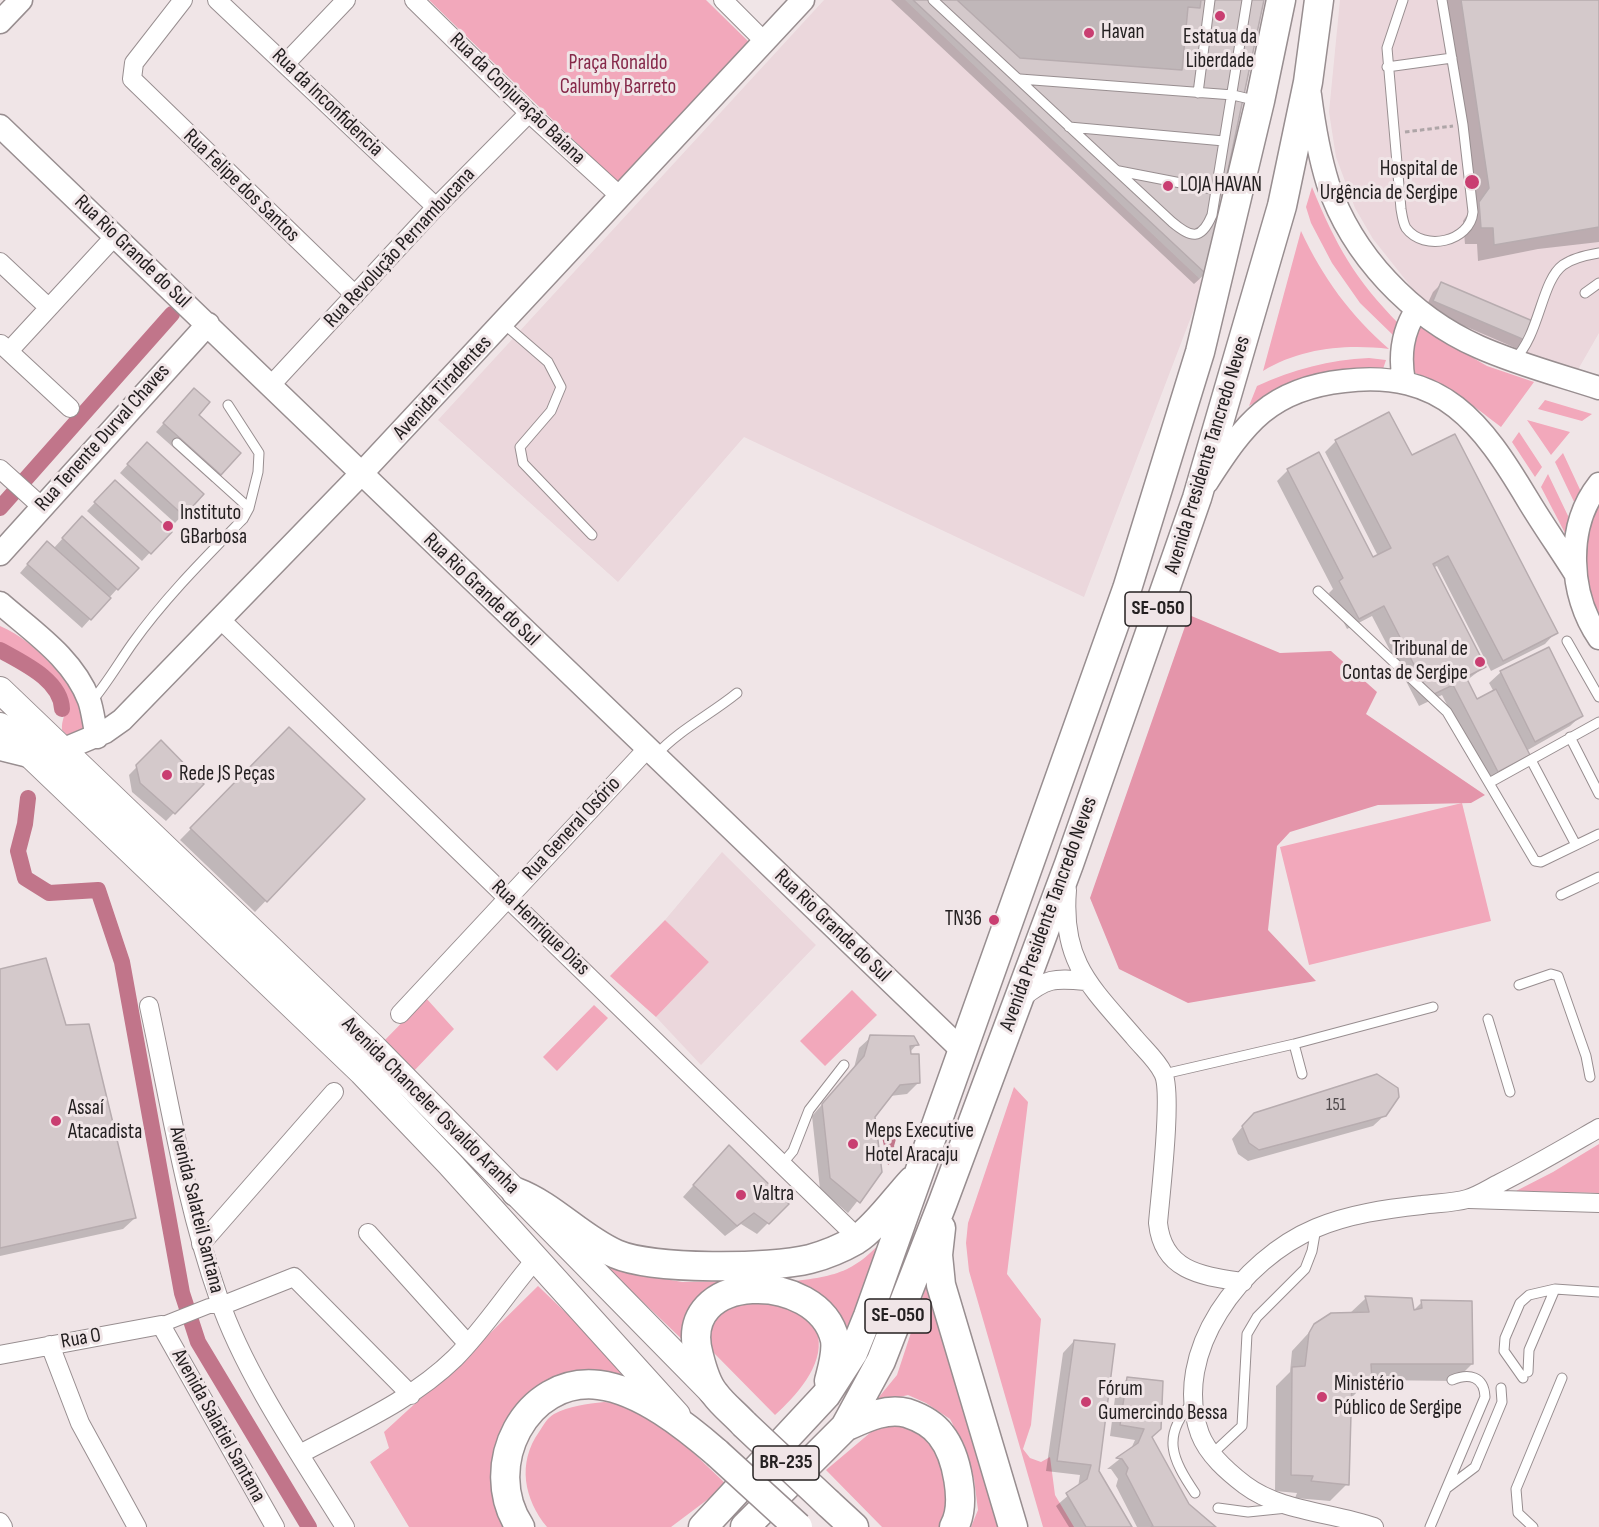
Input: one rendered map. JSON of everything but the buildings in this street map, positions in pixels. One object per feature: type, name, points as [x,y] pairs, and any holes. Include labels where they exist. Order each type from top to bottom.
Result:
[{"type":"main road","name":"Avenida Presidente Tancredo Neves","points":[[920,1172],[1127,589],[1200,352],[1260,101],[1281,0]]},
{"type":"main road","name":"Avenida Presidente Tancredo Neves","points":[[943,1202],[1070,864],[1197,498],[1282,207],[1308,82],[1319,0]]},
{"type":"main road","name":"Avenida Chanceler Osvaldo Aranha","points":[[0,690],[374,1048],[744,1424],[855,1527]]},
{"type":"main road","name":"Avenida Chanceler Osvaldo Aranha","points":[[0,726],[362,1072],[536,1259],[687,1427],[798,1527]]},
{"type":"main road","points":[[516,1192],[537,1200],[582,1234],[616,1254],[654,1264],[774,1263],[810,1259],[858,1238],[920,1172]]},
{"type":"main road","name":"SE-050","points":[[701,1525],[826,1395],[853,1353],[920,1172]]},
{"type":"main road","points":[[943,1202],[938,1255],[940,1285],[1013,1527]]},
{"type":"main road","name":"SE-050","points":[[745,1527],[845,1427],[881,1361],[943,1202]]},
{"type":"main road","points":[[714,1394],[697,1351],[695,1334],[700,1319],[721,1295],[762,1288],[784,1292],[805,1302],[822,1315],[832,1330],[835,1344],[826,1395]]},
{"type":"main road","points":[[520,1527],[510,1508],[504,1485],[506,1456],[513,1436],[531,1411],[547,1398],[570,1388],[598,1385],[622,1391],[687,1427]]},
{"type":"main road","points":[[845,1427],[888,1412],[905,1412],[927,1422],[942,1435],[958,1479],[960,1509],[954,1527]]},
{"type":"street","points":[[0,22],[21,0]]},
{"type":"street","name":"Rua Felipe dos Santos","points":[[183,0],[134,63],[130,74],[136,84],[355,295]]},
{"type":"street","name":"Rua da Inconfidencia","points":[[217,0],[436,207]]},
{"type":"street","points":[[286,63],[345,0]]},
{"type":"street","name":"Rua da Conjuração Baiana","points":[[414,0],[529,113],[621,197]]},
{"type":"street","points":[[723,0],[765,42]]},
{"type":"street","name":"Avenida Tiradentes","points":[[62,750],[97,737],[122,720],[362,474],[803,0]]},
{"type":"street","points":[[1308,82],[1316,139],[1329,186],[1350,230],[1378,271],[1417,309],[1478,346],[1599,388]]},
{"type":"street","name":"Rua Revolução Pernambucana","points":[[272,384],[436,207],[529,113]]},
{"type":"street","name":"Rua Rio Grande do Sul","points":[[0,126],[272,384],[651,753],[964,1052]]},
{"type":"street","points":[[70,408],[4,347],[48,307],[116,236]]},
{"type":"street","points":[[0,262],[48,307]]},
{"type":"street","points":[[1404,381],[1401,353],[1404,335],[1408,322],[1417,309]]},
{"type":"street","name":"Rua Tenente Durval Chaves","points":[[0,554],[33,499],[208,324]]},
{"type":"street","points":[[1197,498],[1232,443],[1252,420],[1279,399],[1300,388],[1327,382],[1384,378],[1404,381],[1425,388],[1448,401],[1476,424],[1498,450],[1575,573],[1585,613],[1599,638]]},
{"type":"street","points":[[5,474],[33,499]]},
{"type":"street","points":[[1575,573],[1578,532],[1599,484]]},
{"type":"street","points":[[0,603],[63,659],[90,703],[97,737]]},
{"type":"street","name":"Rua Henrique Dias","points":[[220,619],[858,1238]]},
{"type":"street","points":[[0,749],[33,757]]},
{"type":"street","name":"Rua General Osório","points":[[400,1014],[508,897],[651,753]]},
{"type":"street","points":[[1070,864],[1066,904],[1067,933],[1071,950],[1086,981],[1164,1074],[1166,1103],[1159,1236],[1183,1268],[1199,1275],[1242,1282]]},
{"type":"street","points":[[1016,1003],[1040,983],[1067,979],[1086,981]]},
{"type":"street","name":"Avenida Salateil Santana","points":[[149,1006],[215,1306],[345,1527]]},
{"type":"street","points":[[201,1244],[334,1092]]},
{"type":"street","points":[[1468,1199],[1548,1158],[1599,1128]]},
{"type":"street","points":[[1374,1527],[1343,1516],[1294,1507],[1268,1499],[1247,1486],[1212,1454],[1201,1436],[1192,1403],[1196,1360],[1204,1340],[1242,1282],[1284,1244],[1316,1228],[1365,1213],[1468,1199],[1599,1203]]},
{"type":"street","points":[[368,1233],[468,1344]]},
{"type":"street","points":[[300,1454],[411,1395],[468,1344],[536,1259]]},
{"type":"street","points":[[169,1322],[294,1277],[411,1395]]},
{"type":"street","name":"Rua O","points":[[0,1355],[169,1322]]},
{"type":"street","name":"Avenida Salatiel Santana","points":[[169,1322],[275,1527]]},
{"type":"street","points":[[50,1345],[80,1423],[137,1527]]},
{"type":"street","points":[[0,1522],[3,1527]]},
{"type":"lane","points":[[933,0],[1186,234],[1198,234],[1206,229],[1217,190],[1247,0]]},
{"type":"lane","points":[[1197,93],[1210,0]]},
{"type":"lane","points":[[1402,0],[1389,37],[1387,67],[1404,226],[1413,235],[1431,241],[1446,241],[1463,233],[1472,224],[1473,212],[1463,125],[1442,0]]},
{"type":"lane","points":[[1387,67],[1452,58]]},
{"type":"lane","points":[[1020,79],[1233,95],[1260,101]]},
{"type":"lane","points":[[1069,127],[1224,141]]},
{"type":"lane","points":[[1119,171],[1217,190]]},
{"type":"lane","points":[[1514,360],[1533,332],[1557,271],[1573,260],[1599,253]]},
{"type":"lane","points":[[1585,293],[1599,283]]},
{"type":"lane","points":[[503,323],[548,362],[561,387],[551,411],[520,447],[523,463],[592,535]]},
{"type":"lane","points":[[90,703],[114,675],[132,645],[184,579],[243,519],[249,508],[258,472],[259,453],[228,405]]},
{"type":"lane","points":[[177,443],[249,508]]},
{"type":"lane","points":[[1318,591],[1447,712],[1535,861],[1541,862],[1599,834]]},
{"type":"lane","points":[[1567,641],[1599,697]]},
{"type":"lane","points":[[651,753],[695,721],[713,713],[737,693]]},
{"type":"lane","points":[[1489,783],[1599,722]]},
{"type":"lane","points":[[1570,737],[1599,794]]},
{"type":"lane","points":[[1531,760],[1576,845]]},
{"type":"lane","points":[[1561,895],[1599,877]]},
{"type":"lane","points":[[1520,985],[1551,974],[1558,976],[1586,1056],[1590,1077]]},
{"type":"lane","points":[[1164,1074],[1294,1044],[1433,1007]]},
{"type":"lane","points":[[1488,1019],[1510,1092]]},
{"type":"lane","points":[[1294,1044],[1302,1074]]},
{"type":"lane","points":[[782,1164],[793,1151],[809,1110],[844,1065]]},
{"type":"lane","points":[[1212,1454],[1242,1426],[1247,1334],[1257,1317],[1305,1269],[1312,1251],[1316,1228]]},
{"type":"lane","points":[[1555,1289],[1529,1350],[1526,1375],[1504,1351],[1505,1338],[1520,1302],[1529,1295],[1555,1289],[1588,1289],[1599,1292]]},
{"type":"lane","points":[[1430,1527],[1485,1397],[1485,1387],[1477,1378],[1463,1375],[1452,1380]]},
{"type":"lane","points":[[1533,1527],[1518,1513],[1516,1489],[1562,1378]]},
{"type":"lane","points":[[1447,1488],[1474,1467],[1502,1402],[1501,1388]]},
{"type":"lane","points":[[1192,1403],[1180,1416],[1173,1430],[1172,1447],[1176,1461],[1195,1493]]},
{"type":"lane","points":[[1218,1508],[1248,1512],[1294,1507]]},
{"type":"path","points":[[1393,133],[1463,125]]},
{"type":"shaded area","points":[[824,0],[905,0],[1204,283],[1084,597],[744,437],[618,582],[438,420]]},
{"type":"shaded area","name":"Hospital de Urgência de Sergipe","points":[[1340,0],[1599,0],[1599,333],[1576,373],[1480,340],[1424,303],[1373,239],[1355,208],[1336,157],[1329,112]]},
{"type":"shaded area","points":[[1189,615],[1280,653],[1331,651],[1377,692],[1366,714],[1485,795],[1471,803],[1378,805],[1290,832],[1277,846],[1268,930],[1316,981],[1188,1003],[1119,969],[1090,898]]},
{"type":"shaded area","points":[[722,852],[816,945],[701,1065],[656,1017],[709,962],[665,920]]},
{"type":"shaded area","points":[[889,1123],[898,1132],[894,1146],[897,1156],[888,1165],[881,1132]]},
{"type":"green space","name":"Praça Ronaldo Calumby Barreto","points":[[429,0],[706,0],[752,45],[620,185]]},
{"type":"green space","points":[[1312,187],[1348,261],[1370,292],[1399,324],[1395,337],[1360,303],[1332,263],[1311,223],[1306,207]]},
{"type":"green space","points":[[1301,231],[1328,280],[1339,295],[1362,323],[1389,349],[1357,347],[1324,349],[1293,357],[1263,371]]},
{"type":"green space","points":[[1420,327],[1487,366],[1534,382],[1501,427],[1446,388],[1409,371],[1407,345]]},
{"type":"green space","points":[[1369,358],[1386,360],[1382,372],[1284,386],[1249,406],[1257,386],[1271,380],[1326,363]]},
{"type":"green space","points":[[1545,400],[1592,414],[1582,421],[1538,409]]},
{"type":"green space","points":[[1527,420],[1570,432],[1551,455]]},
{"type":"green space","points":[[1519,432],[1542,467],[1535,477],[1512,442]]},
{"type":"green space","points":[[1563,453],[1583,496],[1576,506],[1555,462]]},
{"type":"green space","points":[[1548,474],[1570,520],[1566,535],[1541,487]]},
{"type":"green space","points":[[1599,484],[1599,632],[1575,550]]},
{"type":"green space","points":[[0,626],[28,643],[54,667],[95,721],[74,742],[62,730],[66,702],[58,683],[40,667],[0,644]]},
{"type":"green space","points":[[1462,803],[1491,921],[1309,965],[1280,847]]},
{"type":"green space","points":[[665,920],[709,962],[656,1017],[610,976]]},
{"type":"green space","points":[[852,990],[877,1015],[825,1066],[800,1041]]},
{"type":"green space","points":[[426,998],[454,1029],[412,1073],[381,1044]]},
{"type":"green space","points":[[594,1005],[608,1018],[557,1071],[543,1057]]},
{"type":"green space","points":[[1014,1087],[1028,1102],[1007,1274],[1041,1319],[1031,1425],[1023,1449],[1030,1458],[1041,1462],[1050,1457],[1055,1495],[1074,1527],[1043,1527],[969,1271],[966,1243],[968,1223]]},
{"type":"green space","points":[[1599,1144],[1599,1193],[1516,1191],[1553,1172]]},
{"type":"green space","points":[[893,1229],[853,1341],[844,1320],[833,1310],[786,1282],[821,1277],[846,1269],[868,1255]]},
{"type":"green space","points":[[601,1262],[637,1274],[682,1282],[747,1281],[687,1344]]},
{"type":"green space","points":[[931,1272],[1001,1527],[971,1527],[978,1510],[974,1479],[963,1444],[950,1419],[926,1403],[908,1395],[874,1403],[897,1375]]},
{"type":"green space","points":[[538,1286],[638,1382],[515,1417],[514,1527],[409,1527],[370,1462],[389,1448],[384,1432],[467,1356]]},
{"type":"green space","points":[[723,1299],[801,1308],[817,1332],[819,1347],[812,1369],[799,1390],[775,1415],[712,1351],[707,1331]]},
{"type":"green space","points":[[604,1402],[627,1404],[664,1425],[727,1485],[671,1527],[547,1527],[533,1505],[526,1481],[526,1468],[532,1444],[545,1422],[554,1414],[572,1407]]},
{"type":"green space","points":[[883,1422],[906,1423],[929,1441],[947,1468],[947,1527],[882,1527],[826,1470]]},
{"type":"waterway","points":[[0,508],[172,314]]},
{"type":"waterway","points":[[0,650],[39,673],[48,681],[55,689],[62,709]]},
{"type":"waterway","points":[[28,798],[25,824],[18,851],[25,878],[49,893],[98,890],[122,962],[182,1293],[198,1342],[309,1527]]},
{"type":"place","name":"Estatua da Liberdade","points":[[1220,16]]},
{"type":"place","name":"Havan","points":[[1089,33]]},
{"type":"place","name":"Hospital de Urgência de Sergipe","points":[[1472,182]]},
{"type":"place","name":"LOJA HAVAN","points":[[1168,186]]},
{"type":"place","name":"Instituto GBarbosa","points":[[168,526]]},
{"type":"place","name":"Tribunal de Contas de Sergipe","points":[[1480,662]]},
{"type":"place","name":"Rede JS Peças","points":[[167,775]]},
{"type":"place","name":"TN36","points":[[994,920]]},
{"type":"place","name":"Assaí Atacadista","points":[[56,1121]]},
{"type":"place","name":"Meps Executive Hotel Aracaju","points":[[853,1144]]},
{"type":"place","name":"Valtra","points":[[741,1195]]},
{"type":"place","name":"Ministério Público de Sergipe","points":[[1322,1397]]},
{"type":"place","name":"Fórum Gumercindo Bessa","points":[[1086,1402]]}]
